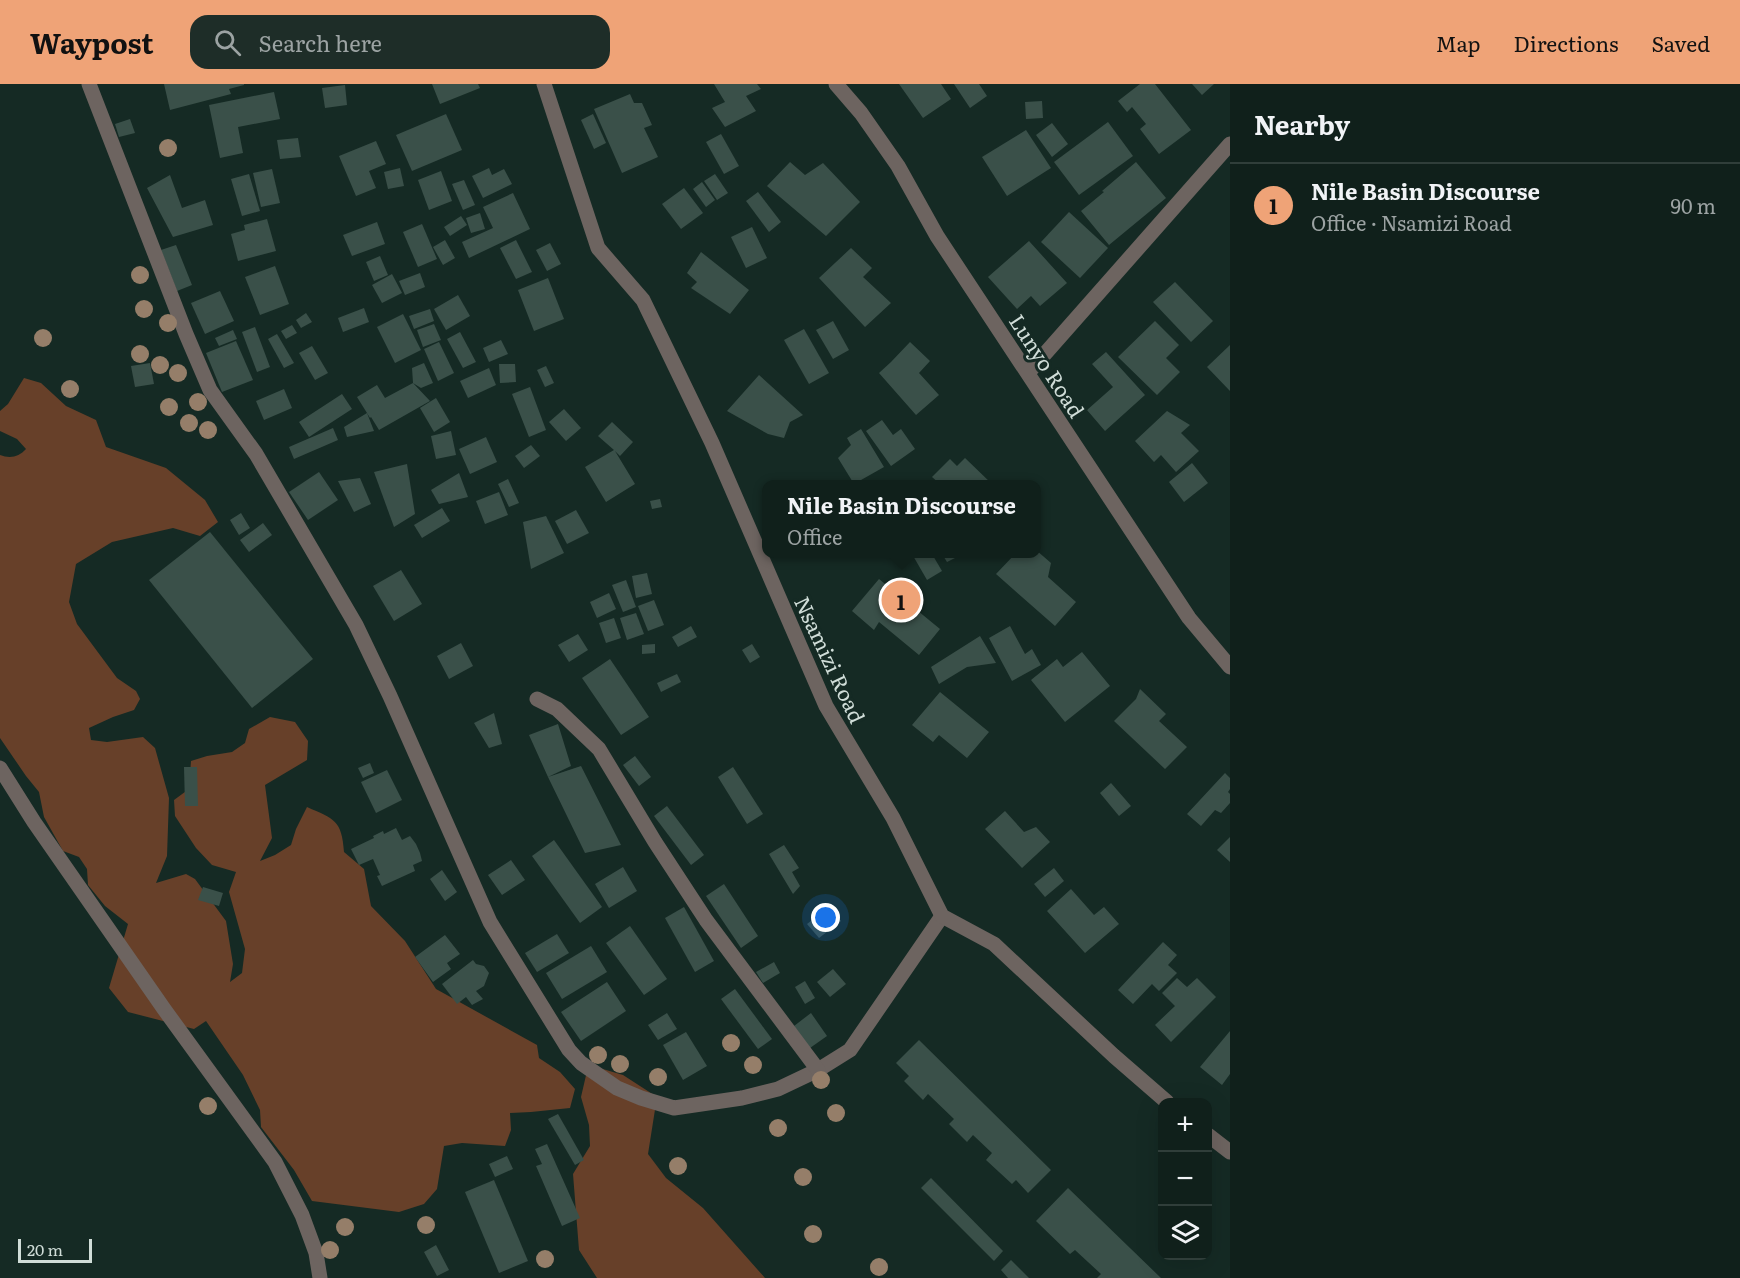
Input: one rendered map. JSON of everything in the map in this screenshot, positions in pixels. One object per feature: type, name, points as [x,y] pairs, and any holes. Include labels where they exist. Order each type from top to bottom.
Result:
[{"type":"street","points":[[89,84],[210,390],[256,454],[356,625],[490,922],[569,1050],[581,1063],[617,1088],[674,1108],[742,1098],[778,1089],[818,1070],[850,1050],[942,916],[994,944],[1162,1098]]},
{"type":"street","name":"Nsamizi Road","points":[[544,84],[598,248],[643,300],[712,443],[762,558]]},
{"type":"street","name":"Lunyo Road","points":[[836,84],[861,113],[898,166],[937,236],[1189,618],[1230,667]]},
{"type":"street","points":[[1028,373],[1230,144]]},
{"type":"street","name":"Nsamizi Road","points":[[762,558],[826,705],[893,818],[942,916]]},
{"type":"street","points":[[537,699],[557,709],[599,749],[655,842],[706,920],[818,1070]]},
{"type":"street","points":[[0,768],[34,822],[158,1000],[275,1162],[302,1215],[316,1253],[320,1278]]},
{"type":"street","points":[[1212,1138],[1230,1152]]},
{"type":"shaded area","points":[[24,378],[41,383],[66,406],[96,420],[106,447],[166,468],[205,500],[218,522],[200,536],[173,528],[112,542],[76,564],[69,602],[77,624],[117,678],[136,691],[140,699],[134,710],[89,728],[91,740],[107,742],[143,737],[155,748],[169,798],[167,856],[156,883],[186,874],[195,879],[226,921],[233,964],[230,982],[242,973],[245,949],[229,892],[236,872],[212,865],[196,848],[175,816],[174,800],[189,789],[191,761],[232,752],[245,743],[249,729],[270,717],[295,722],[308,741],[307,760],[265,785],[272,838],[260,861],[291,845],[307,807],[330,818],[339,827],[344,852],[364,869],[371,906],[405,941],[436,989],[537,1045],[539,1058],[560,1072],[575,1089],[570,1108],[510,1113],[511,1130],[505,1146],[462,1143],[444,1146],[437,1189],[424,1204],[399,1212],[312,1201],[294,1170],[261,1127],[260,1110],[243,1075],[206,1021],[194,1029],[128,1012],[109,988],[128,924],[105,906],[88,885],[87,869],[79,857],[63,851],[44,817],[39,792],[0,738],[0,455],[14,456],[26,449],[17,439],[0,431],[0,411],[8,404]]},
{"type":"shaded area","points":[[596,1067],[623,1075],[657,1097],[648,1154],[666,1178],[703,1208],[765,1278],[597,1278],[579,1250],[573,1174],[590,1146],[589,1125],[581,1097],[587,1071]]},
{"type":"building","points":[[164,84],[244,85],[229,89],[231,94],[170,110]]},
{"type":"building","points":[[432,84],[478,84],[480,88],[440,104]]},
{"type":"building","points":[[714,84],[757,84],[761,89],[746,96],[756,111],[725,127],[712,108],[725,102]]},
{"type":"building","points":[[899,84],[941,84],[951,99],[923,118]]},
{"type":"building","points":[[954,84],[979,84],[987,96],[970,108]]},
{"type":"building","points":[[1140,84],[1155,84],[1191,130],[1159,154],[1140,129],[1146,124],[1132,107],[1127,112],[1118,101]]},
{"type":"building","points":[[1192,84],[1214,84],[1202,95]]},
{"type":"building","points":[[345,85],[347,105],[325,108],[322,88]]},
{"type":"building","points":[[274,92],[280,119],[238,127],[243,153],[220,158],[209,105]]},
{"type":"building","points":[[630,94],[634,103],[642,103],[652,125],[644,128],[658,157],[622,173],[594,109]]},
{"type":"building","points":[[1042,101],[1043,118],[1026,119],[1025,102]]},
{"type":"building","points":[[446,114],[462,150],[412,171],[396,135]]},
{"type":"building","points":[[593,114],[606,143],[594,149],[581,120]]},
{"type":"building","points":[[130,119],[135,133],[119,137],[115,124]]},
{"type":"building","points":[[1108,122],[1133,156],[1079,195],[1054,162]]},
{"type":"building","points":[[1052,123],[1068,144],[1052,157],[1036,135]]},
{"type":"building","points":[[1026,130],[1051,168],[1007,196],[982,157]]},
{"type":"building","points":[[721,134],[739,166],[724,174],[706,142]]},
{"type":"building","points":[[298,138],[301,157],[280,159],[277,140]]},
{"type":"building","points":[[376,141],[386,164],[369,171],[376,188],[356,196],[339,156]]},
{"type":"building","points":[[790,162],[805,175],[823,163],[860,202],[826,236],[767,186]]},
{"type":"building","points":[[1136,162],[1166,198],[1109,245],[1081,211]]},
{"type":"building","points":[[400,168],[404,186],[388,189],[384,172]]},
{"type":"building","points":[[489,168],[492,175],[504,169],[512,184],[483,198],[472,176]]},
{"type":"building","points":[[272,169],[280,203],[261,207],[253,173]]},
{"type":"building","points":[[441,171],[452,201],[429,210],[418,180]]},
{"type":"building","points":[[249,174],[260,211],[242,216],[231,179]]},
{"type":"building","points":[[715,174],[728,193],[717,200],[704,181]]},
{"type":"building","points":[[170,175],[182,208],[205,200],[213,225],[173,237],[147,188]]},
{"type":"building","points":[[464,180],[475,205],[463,210],[452,184]]},
{"type":"building","points":[[702,182],[715,200],[706,207],[693,189]]},
{"type":"building","points":[[684,188],[703,213],[681,229],[662,204]]},
{"type":"building","points":[[758,192],[781,222],[769,232],[746,201]]},
{"type":"building","points":[[513,193],[530,229],[469,258],[462,242],[493,228],[483,207]]},
{"type":"building","points":[[1069,212],[1108,248],[1080,278],[1041,242]]},
{"type":"building","points":[[480,213],[485,229],[471,233],[466,218]]},
{"type":"building","points":[[461,216],[467,225],[450,236],[444,227]]},
{"type":"building","points":[[267,219],[276,251],[238,261],[231,234],[245,230],[244,225]]},
{"type":"building","points":[[377,222],[385,244],[352,256],[343,235]]},
{"type":"building","points":[[422,224],[437,259],[418,267],[403,232]]},
{"type":"building","points":[[752,227],[767,258],[746,268],[731,237]]},
{"type":"building","points":[[445,240],[455,258],[443,265],[433,247]]},
{"type":"building","points":[[516,240],[532,272],[516,279],[500,248]]},
{"type":"building","points":[[1029,241],[1067,283],[1040,306],[1031,296],[1017,309],[988,277]]},
{"type":"building","points":[[550,243],[561,264],[547,271],[536,250]]},
{"type":"building","points":[[176,245],[192,285],[177,291],[161,250]]},
{"type":"building","points":[[851,248],[872,268],[863,277],[891,303],[865,327],[819,278]]},
{"type":"building","points":[[701,252],[749,290],[730,314],[691,288],[697,282],[687,273]]},
{"type":"building","points":[[380,256],[388,275],[374,281],[366,262]]},
{"type":"building","points":[[275,266],[289,304],[260,315],[245,277]]},
{"type":"building","points":[[420,273],[425,287],[405,295],[399,281]]},
{"type":"building","points":[[392,274],[402,293],[382,303],[372,285]]},
{"type":"building","points":[[548,278],[564,319],[534,331],[518,290]]},
{"type":"building","points":[[1175,282],[1213,321],[1191,342],[1153,302]]},
{"type":"building","points":[[220,291],[234,321],[205,334],[191,303]]},
{"type":"building","points":[[458,295],[470,316],[446,330],[434,309]]},
{"type":"building","points":[[364,308],[369,322],[343,332],[338,318]]},
{"type":"building","points":[[430,309],[434,321],[414,329],[409,316]]},
{"type":"building","points":[[306,313],[312,322],[301,328],[296,320]]},
{"type":"building","points":[[403,314],[421,350],[395,363],[377,327]]},
{"type":"building","points":[[833,321],[849,350],[833,359],[816,330]]},
{"type":"building","points":[[1155,321],[1179,345],[1166,358],[1180,372],[1157,395],[1118,357]]},
{"type":"building","points":[[434,324],[441,340],[423,347],[417,330]]},
{"type":"building","points":[[292,325],[297,333],[286,339],[281,331]]},
{"type":"building","points":[[255,327],[270,367],[257,372],[242,332]]},
{"type":"building","points":[[804,329],[829,373],[809,384],[784,340]]},
{"type":"building","points":[[233,330],[237,339],[219,346],[215,338]]},
{"type":"building","points":[[460,332],[476,362],[463,368],[447,339]]},
{"type":"building","points":[[277,334],[294,363],[284,368],[268,339]]},
{"type":"building","points":[[501,340],[508,354],[489,362],[483,348]]},
{"type":"building","points":[[236,341],[253,380],[222,392],[206,353]]},
{"type":"building","points":[[439,342],[454,373],[438,381],[424,349]]},
{"type":"building","points":[[910,342],[930,361],[919,373],[939,395],[916,415],[879,373]]},
{"type":"building","points":[[1230,345],[1230,391],[1207,367]]},
{"type":"building","points":[[312,346],[328,373],[315,380],[299,353]]},
{"type":"building","points":[[1106,352],[1145,395],[1105,431],[1087,410],[1113,387],[1092,364]]},
{"type":"building","points":[[150,363],[154,384],[135,387],[131,366]]},
{"type":"building","points":[[424,363],[433,383],[421,388],[413,383],[412,368]]},
{"type":"building","points":[[499,364],[515,364],[516,382],[500,383]]},
{"type":"building","points":[[546,366],[554,383],[545,387],[537,370]]},
{"type":"building","points":[[489,368],[496,385],[468,398],[460,381]]},
{"type":"building","points":[[759,375],[803,415],[790,422],[784,438],[768,434],[727,411]]},
{"type":"building","points":[[413,383],[430,401],[379,430],[357,397],[377,385],[385,398]]},
{"type":"building","points":[[530,387],[546,430],[529,437],[512,394]]},
{"type":"building","points":[[284,389],[292,408],[264,420],[256,401]]},
{"type":"building","points":[[342,394],[352,409],[309,437],[299,422]]},
{"type":"building","points":[[436,398],[450,422],[434,432],[420,408]]},
{"type":"building","points":[[564,409],[581,428],[566,441],[549,422]]},
{"type":"building","points":[[1167,411],[1190,425],[1181,433],[1199,451],[1176,472],[1161,455],[1154,462],[1135,441]]},
{"type":"building","points":[[367,413],[374,431],[347,437],[344,427]]},
{"type":"building","points":[[882,420],[893,435],[901,429],[915,449],[891,466],[866,431]]},
{"type":"building","points":[[612,422],[633,442],[620,456],[615,451],[635,484],[606,502],[585,467],[614,450],[598,436]]},
{"type":"building","points":[[333,428],[338,440],[294,459],[289,447]]},
{"type":"building","points":[[861,429],[884,467],[861,480],[852,480],[838,458],[851,445],[847,438]]},
{"type":"building","points":[[451,431],[456,455],[436,459],[431,436]]},
{"type":"building","points":[[486,437],[497,462],[470,474],[459,449]]},
{"type":"building","points":[[531,445],[540,456],[524,468],[515,456]]},
{"type":"building","points":[[965,458],[988,480],[935,480],[932,477],[950,459],[957,466]]},
{"type":"building","points":[[1192,463],[1208,483],[1184,502],[1169,482]]},
{"type":"building","points":[[407,464],[415,514],[394,527],[374,472]]},
{"type":"building","points":[[319,472],[338,500],[308,520],[289,492]]},
{"type":"building","points":[[459,473],[468,497],[439,504],[431,490]]},
{"type":"building","points":[[360,478],[371,504],[354,512],[338,481]]},
{"type":"building","points":[[508,479],[519,503],[509,507],[498,484]]},
{"type":"building","points":[[499,492],[508,515],[485,524],[476,501]]},
{"type":"building","points":[[660,499],[662,507],[652,509],[650,501]]},
{"type":"building","points":[[442,508],[450,521],[422,538],[414,525]]},
{"type":"building","points":[[576,510],[589,533],[567,544],[555,521]]},
{"type":"building","points":[[241,513],[250,528],[239,535],[230,520]]},
{"type":"building","points":[[546,516],[564,553],[531,569],[523,522]]},
{"type":"building","points":[[263,523],[272,535],[249,552],[240,540]]},
{"type":"building","points":[[210,532],[313,659],[252,708],[149,580]]},
{"type":"building","points":[[1041,554],[1051,563],[1048,577],[1076,602],[1055,626],[996,574],[1011,558],[1041,558]]},
{"type":"building","points":[[914,558],[934,558],[942,571],[927,580]]},
{"type":"building","points":[[401,570],[422,604],[394,621],[373,586]]},
{"type":"building","points":[[647,573],[652,594],[636,598],[632,576]]},
{"type":"building","points":[[879,579],[940,629],[919,655],[879,622],[874,630],[852,611]]},
{"type":"building","points":[[626,580],[636,607],[623,612],[612,585]]},
{"type":"building","points":[[609,593],[616,609],[597,618],[590,602]]},
{"type":"building","points":[[654,600],[664,625],[648,631],[638,606]]},
{"type":"building","points":[[636,613],[644,634],[627,640],[620,618]]},
{"type":"building","points":[[614,618],[621,638],[606,643],[599,623]]},
{"type":"building","points":[[691,626],[697,637],[678,647],[672,637]]},
{"type":"building","points":[[1010,626],[1025,654],[1032,649],[1041,665],[1012,681],[989,638]]},
{"type":"building","points":[[578,634],[588,650],[569,662],[558,645]]},
{"type":"building","points":[[980,636],[996,663],[967,667],[939,684],[931,667]]},
{"type":"building","points":[[461,643],[473,666],[449,679],[437,656]]},
{"type":"building","points":[[655,644],[655,653],[642,654],[642,645]]},
{"type":"building","points":[[752,644],[760,657],[750,663],[742,650]]},
{"type":"building","points":[[1082,652],[1110,686],[1065,722],[1031,680],[1057,659],[1063,667]]},
{"type":"building","points":[[610,659],[649,717],[621,735],[582,678]]},
{"type":"building","points":[[677,674],[681,682],[661,692],[657,683]]},
{"type":"building","points":[[1140,689],[1166,714],[1159,721],[1187,747],[1165,769],[1114,721],[1136,699]]},
{"type":"building","points":[[940,692],[989,732],[967,758],[939,735],[933,742],[912,725]]},
{"type":"building","points":[[494,713],[502,744],[489,748],[474,723]]},
{"type":"building","points":[[558,724],[571,766],[548,777],[529,735]]},
{"type":"building","points":[[635,756],[651,777],[639,786],[623,765]]},
{"type":"building","points":[[370,763],[374,773],[363,778],[358,768]]},
{"type":"building","points":[[581,766],[621,845],[585,853],[548,777]]},
{"type":"building","points":[[184,767],[197,767],[198,806],[185,806]]},
{"type":"building","points":[[733,767],[763,814],[747,824],[718,777]]},
{"type":"building","points":[[387,770],[402,800],[376,813],[361,782]]},
{"type":"building","points":[[1225,773],[1230,778],[1228,792],[1230,803],[1221,813],[1215,810],[1201,826],[1187,814]]},
{"type":"building","points":[[1111,783],[1131,806],[1119,816],[1100,793]]},
{"type":"building","points":[[667,806],[704,855],[691,865],[654,816]]},
{"type":"building","points":[[1005,811],[1024,832],[1036,827],[1050,842],[1022,868],[985,829]]},
{"type":"building","points":[[396,828],[402,840],[410,836],[416,844],[422,861],[413,865],[415,871],[382,886],[373,859],[359,865],[351,849],[383,831],[384,834]]},
{"type":"building","points":[[1230,837],[1230,862],[1217,850]]},
{"type":"building","points":[[554,840],[602,907],[580,923],[532,856]]},
{"type":"building","points":[[784,845],[799,868],[792,872],[800,886],[793,894],[769,854]]},
{"type":"building","points":[[511,860],[525,880],[502,895],[488,875]]},
{"type":"building","points":[[623,867],[637,891],[609,908],[595,884]]},
{"type":"building","points":[[1054,868],[1064,881],[1045,897],[1034,884]]},
{"type":"building","points":[[442,870],[457,892],[445,901],[430,879]]},
{"type":"building","points":[[724,884],[758,936],[741,948],[706,896]]},
{"type":"building","points":[[203,887],[223,893],[219,906],[198,900]]},
{"type":"building","points":[[1071,889],[1094,915],[1104,907],[1119,924],[1085,953],[1047,911]]},
{"type":"building","points":[[684,907],[714,961],[695,972],[665,918]]},
{"type":"building","points":[[829,907],[841,921],[819,938],[807,924]]},
{"type":"building","points":[[630,926],[667,979],[644,995],[606,943]]},
{"type":"building","points":[[557,934],[569,953],[537,972],[525,953]]},
{"type":"building","points":[[445,935],[460,954],[447,963],[451,969],[433,982],[415,957]]},
{"type":"building","points":[[1163,942],[1177,955],[1168,965],[1177,973],[1159,991],[1152,984],[1133,1004],[1118,990]]},
{"type":"building","points":[[591,946],[607,972],[562,999],[546,973]]},
{"type":"building","points":[[473,960],[476,964],[484,966],[489,973],[484,986],[476,991],[483,999],[472,1005],[466,997],[457,1004],[442,984]]},
{"type":"building","points":[[774,962],[780,973],[763,983],[756,972]]},
{"type":"building","points":[[833,969],[846,984],[830,997],[817,982]]},
{"type":"building","points":[[1177,978],[1187,987],[1197,978],[1216,997],[1171,1042],[1155,1025],[1175,1006],[1162,993]]},
{"type":"building","points":[[805,981],[815,998],[805,1004],[795,987]]},
{"type":"building","points":[[607,982],[626,1011],[581,1041],[561,1012]]},
{"type":"building","points":[[735,989],[772,1039],[758,1049],[721,999]]},
{"type":"building","points":[[667,1013],[677,1029],[658,1040],[648,1025]]},
{"type":"building","points":[[811,1013],[827,1036],[810,1048],[794,1026]]},
{"type":"building","points":[[1230,1031],[1230,1074],[1222,1085],[1200,1067]]},
{"type":"building","points":[[686,1032],[707,1066],[683,1080],[663,1045]]},
{"type":"building","points":[[919,1040],[1051,1170],[1028,1193],[1016,1180],[1012,1184],[986,1160],[992,1153],[973,1135],[967,1142],[949,1124],[954,1119],[928,1094],[923,1100],[904,1081],[909,1076],[896,1063]]},
{"type":"building","points":[[558,1114],[584,1160],[575,1165],[548,1119]]},
{"type":"building","points":[[547,1144],[580,1218],[562,1226],[536,1166],[542,1164],[535,1149]]},
{"type":"building","points":[[507,1156],[513,1169],[495,1177],[489,1164]]},
{"type":"building","points":[[931,1178],[1003,1251],[994,1261],[921,1188]]},
{"type":"building","points":[[494,1180],[528,1261],[499,1273],[465,1192]]},
{"type":"building","points":[[1068,1188],[1161,1278],[1097,1278],[1101,1274],[1075,1250],[1070,1254],[1036,1221]]},
{"type":"building","points":[[436,1245],[449,1270],[437,1276],[424,1252]]},
{"type":"building","points":[[1011,1260],[1029,1278],[1008,1278],[1001,1270]]},
{"type":"place","name":"Nile Basin Discourse","points":[[901,600]]}]
